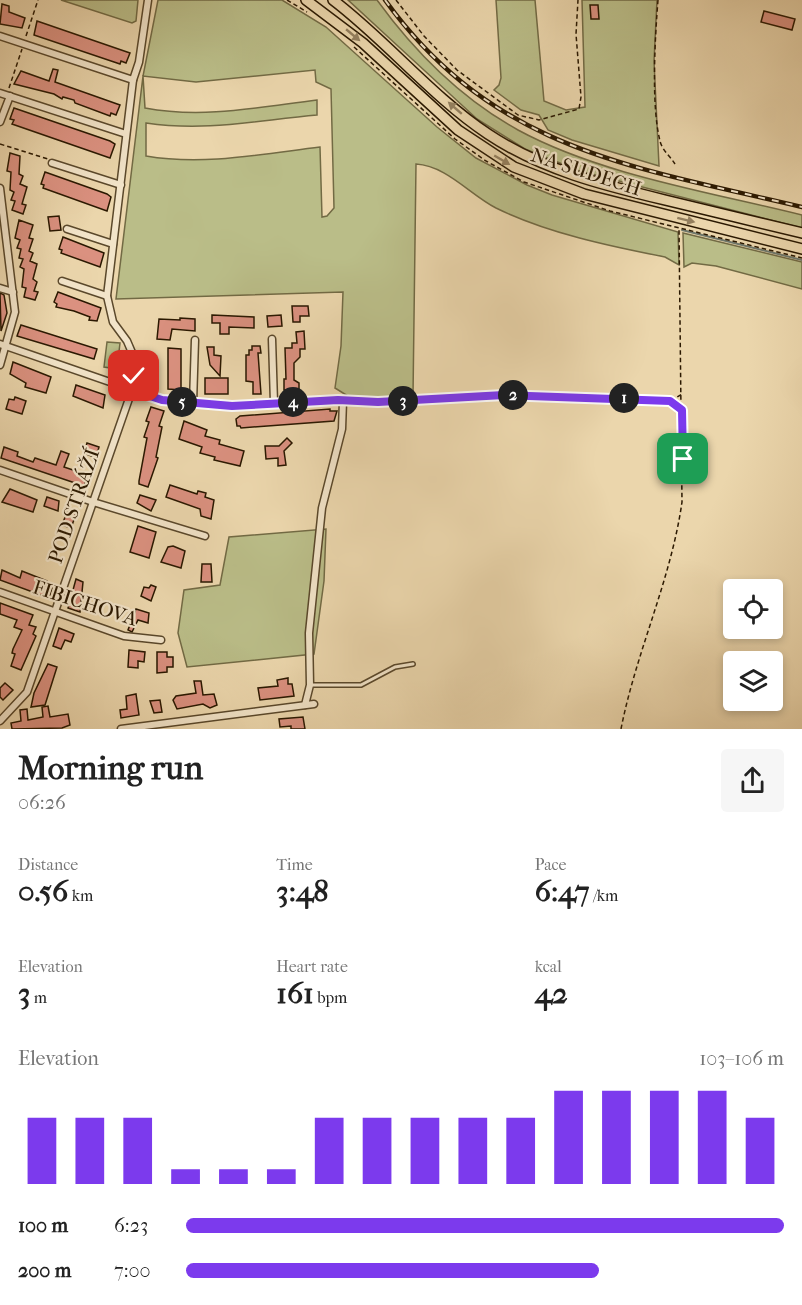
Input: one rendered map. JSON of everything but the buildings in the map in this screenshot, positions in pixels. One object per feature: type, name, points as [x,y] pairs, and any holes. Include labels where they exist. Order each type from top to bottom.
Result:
[{"type":"main road","name":"NA SUDECH","points":[[306,0],[363,43],[458,130],[514,167],[584,194],[802,249]]},
{"type":"main road","name":"NA SUDECH","points":[[333,0],[372,30],[457,110],[487,133],[520,153],[553,168],[608,185],[802,233]]},
{"type":"street","name":"POD STRÁŽÍ","points":[[0,721],[27,692],[132,390],[135,368],[133,355],[127,341],[113,322],[107,296],[133,80],[139,62],[148,0]]},
{"type":"street","points":[[0,36],[133,80]]},
{"type":"street","points":[[0,122],[5,94],[126,134]]},
{"type":"street","points":[[52,163],[121,185]]},
{"type":"street","points":[[0,188],[15,312],[3,346],[0,365]]},
{"type":"street","points":[[67,229],[113,244]]},
{"type":"street","points":[[62,281],[107,296]]},
{"type":"street","points":[[0,288],[13,292]]},
{"type":"street","points":[[272,339],[274,403]]},
{"type":"street","points":[[193,403],[195,340]]},
{"type":"street","points":[[3,346],[162,400],[232,406],[340,400],[342,429],[322,508],[309,633],[310,685],[305,705]]},
{"type":"street","points":[[0,470],[93,502],[205,536]]},
{"type":"street","name":"FIBICHOVA","points":[[0,592],[124,636],[161,640]]},
{"type":"street","points":[[121,729],[314,704]]},
{"type":"lane","points":[[310,685],[362,685],[395,667],[413,664]]},
{"type":"path","points":[[5,94],[38,0]]},
{"type":"path","points":[[396,0],[424,36],[457,69],[518,115],[539,120],[579,109],[581,97],[576,33],[578,0]]},
{"type":"path","points":[[658,0],[655,55],[657,125],[660,143],[675,164]]},
{"type":"path","points":[[621,729],[629,687],[678,533],[684,481],[679,228]]},
{"type":"path","points":[[340,400],[386,402],[504,395],[670,401],[682,394]]},
{"type":"path","points":[[670,401],[682,410]]},
{"type":"green space","points":[[61,0],[138,0],[136,21],[132,23]]},
{"type":"green space","points":[[158,0],[282,0],[326,27],[437,127],[476,158],[527,185],[552,195],[678,232],[679,265],[665,257],[579,238],[536,225],[496,208],[448,175],[416,164],[413,396],[351,398],[335,388],[341,346],[343,292],[116,299],[143,76]],"holes":[[[315,70],[316,82],[331,89],[334,208],[327,216],[322,217],[320,147],[255,156],[211,159],[189,160],[146,156],[146,123],[211,126],[317,115],[317,100],[253,109],[210,112],[145,108],[143,76],[196,82]]]},
{"type":"green space","points":[[348,0],[377,0],[391,19],[440,72],[478,104],[518,130],[550,146],[620,171],[802,215],[802,228],[580,171],[525,149],[477,119]]},
{"type":"green space","points":[[496,0],[535,0],[544,101],[566,110],[585,107],[582,0],[657,0],[654,61],[659,166],[572,140],[548,130],[539,115],[521,110],[494,90],[501,78]]},
{"type":"green space","points":[[683,233],[802,262],[802,289],[716,266],[692,263],[684,267]]},
{"type":"green space","points":[[107,342],[120,343],[117,369],[104,367]]},
{"type":"green space","points":[[326,529],[324,581],[314,654],[187,667],[178,633],[184,590],[220,585],[229,537]]},
{"type":"waterway","points":[[682,230],[802,260]]},
{"type":"railway","points":[[385,0],[427,51],[473,90],[521,121],[571,145],[625,164],[802,207]]},
{"type":"route","points":[[134,376],[132,390],[162,400],[232,406],[338,400],[378,402],[504,395],[610,397],[670,401],[682,410],[683,459]]}]
